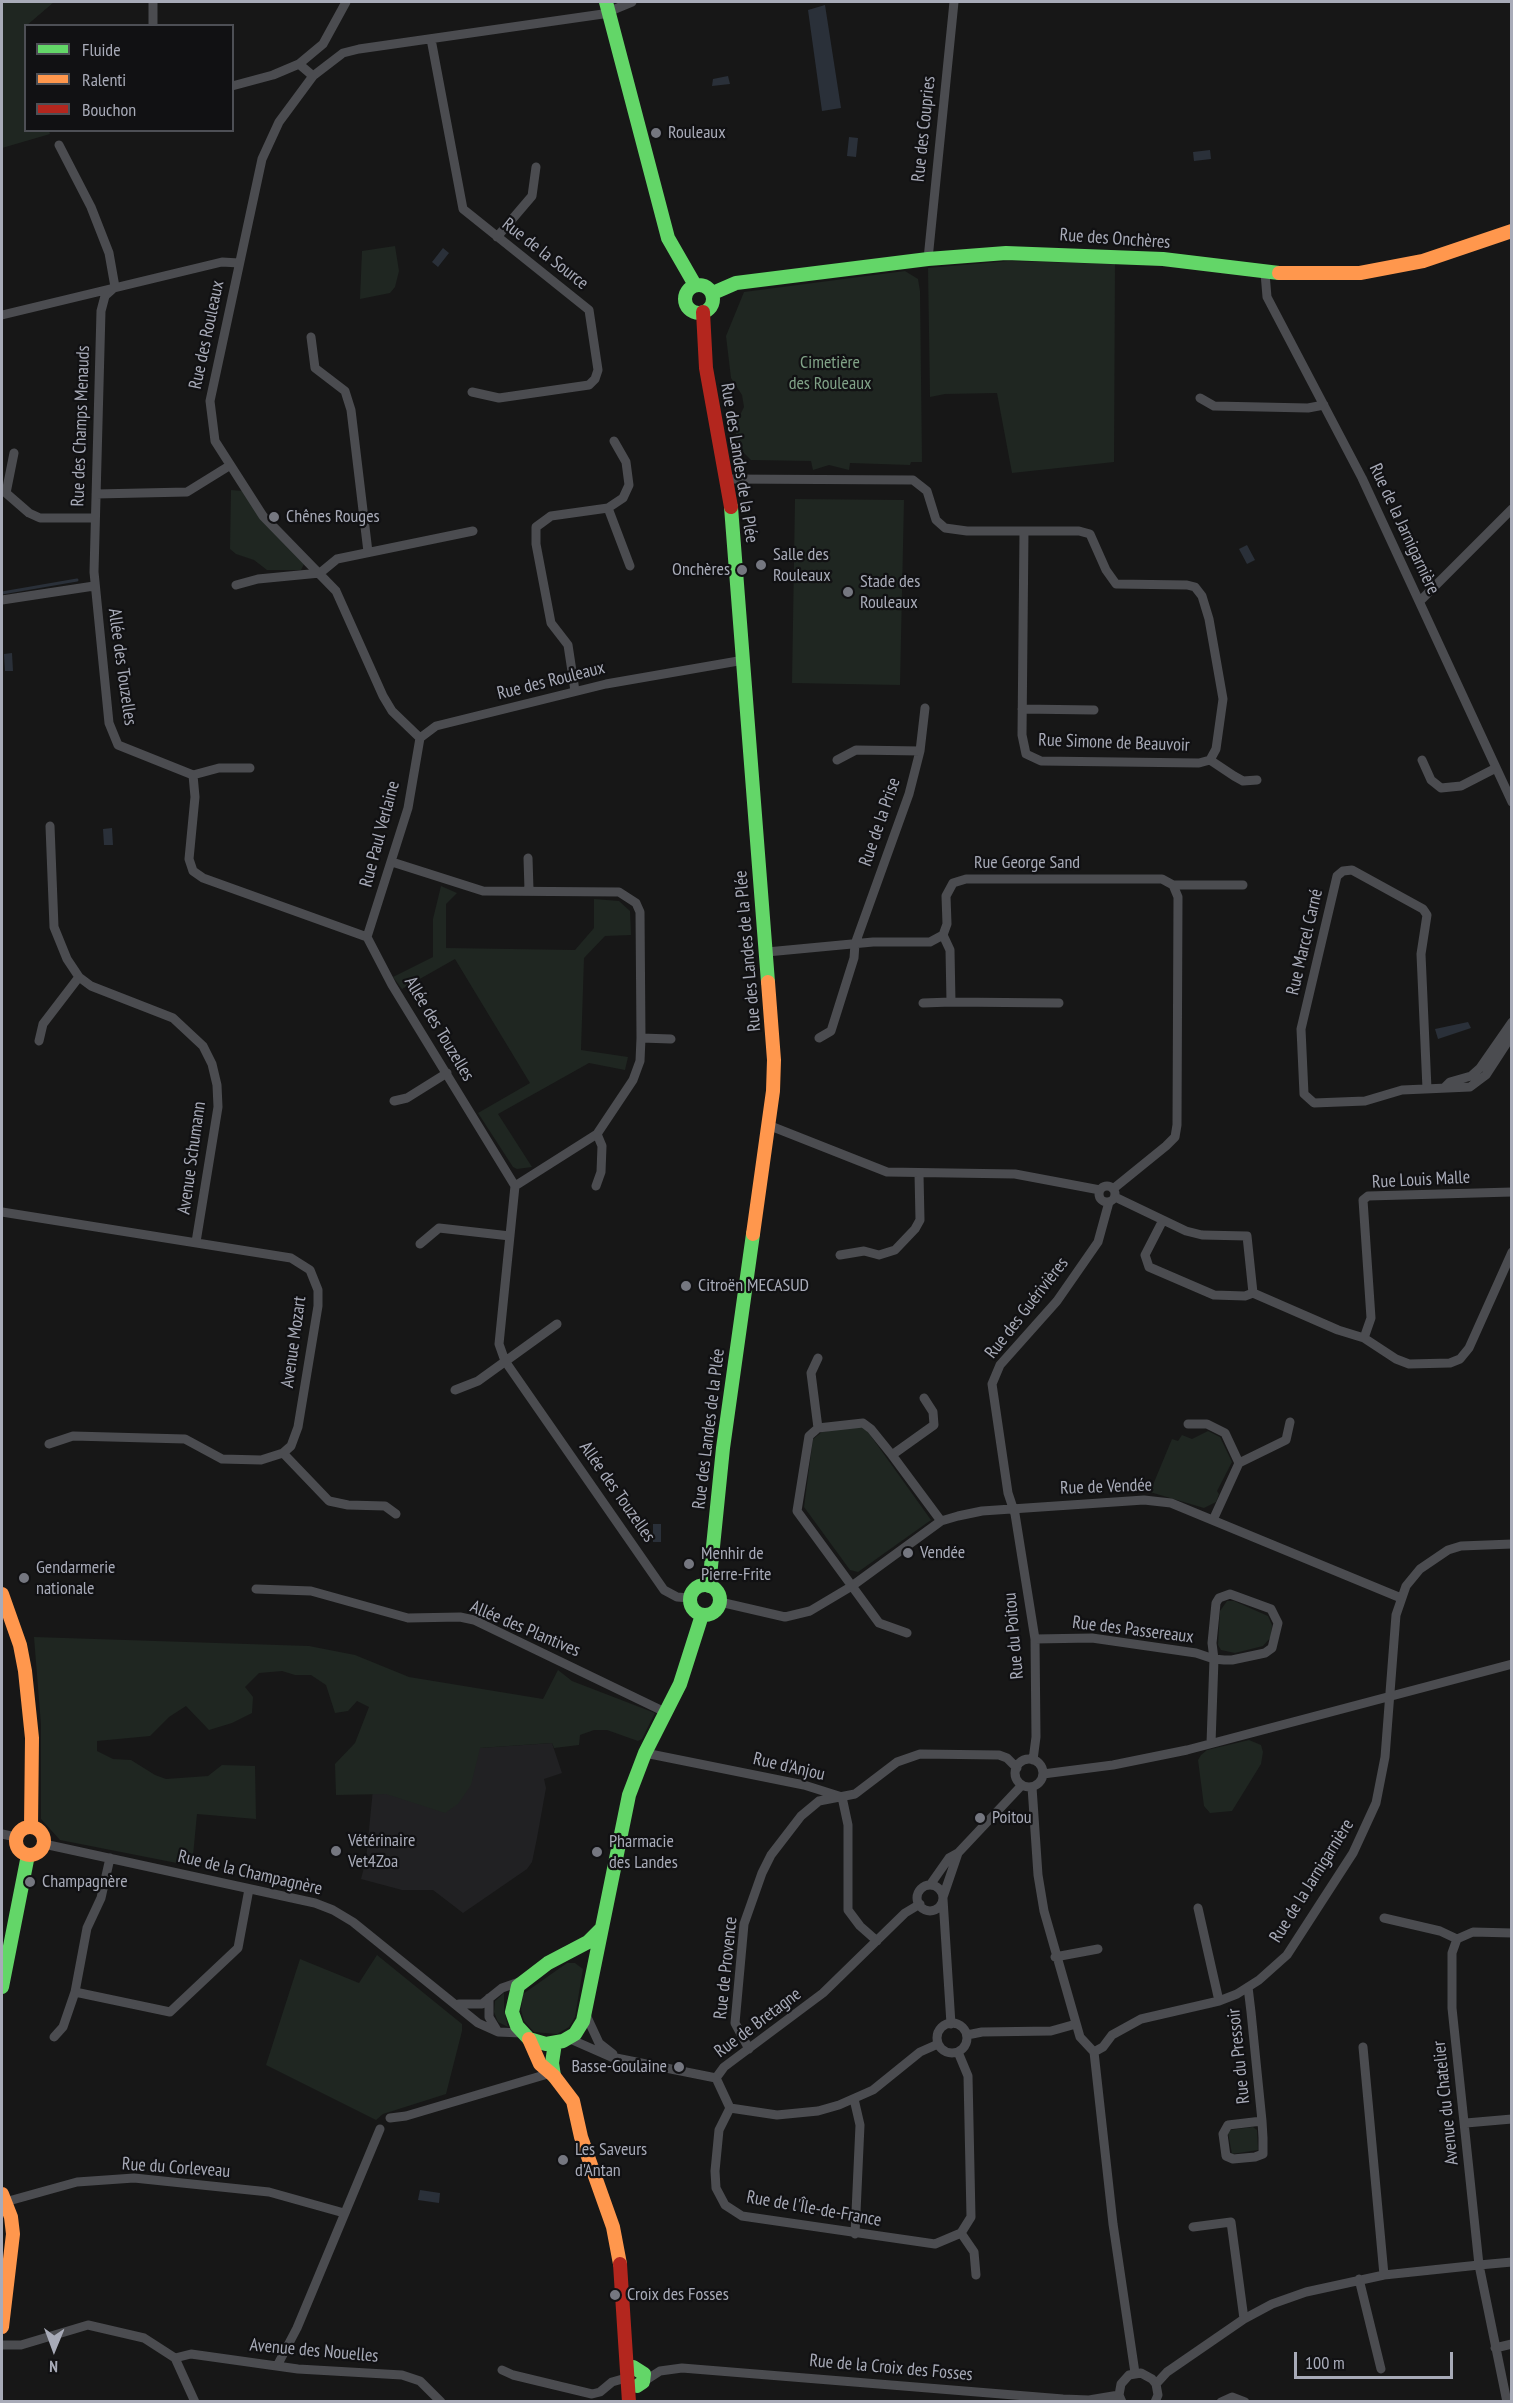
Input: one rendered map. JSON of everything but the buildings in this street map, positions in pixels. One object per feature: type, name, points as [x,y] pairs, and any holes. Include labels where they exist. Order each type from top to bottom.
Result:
[{"type":"street","points":[[153,2],[153,24]]},
{"type":"street","points":[[234,85],[273,75],[299,64],[322,44],[345,2]]},
{"type":"street","name":"Rue des Rouleaux","points":[[632,2],[607,6],[603,14],[358,49],[343,53],[313,76],[269,138],[239,263],[210,401],[215,441],[263,516],[336,591],[383,696],[392,711],[420,738],[436,726],[575,691],[744,660]]},
{"type":"street","name":"Rue des Coupries","points":[[928,259],[954,2]]},
{"type":"street","points":[[607,6],[668,238],[695,285]]},
{"type":"street","name":"Rue de la Source","points":[[431,39],[463,209],[589,310],[598,370],[595,379],[589,385],[499,398],[472,392]]},
{"type":"street","points":[[299,64],[313,76]]},
{"type":"street","points":[[58,145],[91,207],[109,253],[115,287]]},
{"type":"street","points":[[497,237],[532,196],[536,167]]},
{"type":"street","name":"Rue des Onchères","points":[[713,293],[736,283],[995,253],[1058,253],[1184,261],[1265,273],[1341,274],[1377,271],[1423,261],[1512,231]]},
{"type":"street","points":[[2,315],[222,261],[239,263]]},
{"type":"street","name":"Rue de la Jarnigarnière","points":[[1265,273],[1267,297],[1362,478],[1512,802]]},
{"type":"street","points":[[695,285],[706,286],[713,293],[713,303],[703,312],[693,312],[687,305],[686,295],[695,285]]},
{"type":"street","name":"Rue des Champs Menauds","points":[[94,572],[101,311],[105,296],[115,287]]},
{"type":"street","name":"Rue des Landes de la Plée","points":[[703,312],[706,330],[706,368],[727,479],[744,660],[774,1060],[768,1125],[728,1409],[709,1586]]},
{"type":"street","points":[[311,337],[315,368],[345,391],[351,410],[368,552]]},
{"type":"street","points":[[1200,398],[1214,406],[1308,408],[1324,405]]},
{"type":"street","points":[[575,691],[568,645],[551,623],[536,544],[536,527],[551,516],[608,508],[623,498],[629,485],[626,462],[614,441]]},
{"type":"street","points":[[14,453],[4,495],[34,516],[95,518]]},
{"type":"street","points":[[96,494],[187,492],[229,466]]},
{"type":"street","name":"Rue Simone de Beauvoir","points":[[727,479],[770,477],[913,480],[927,491],[936,520],[945,528],[1078,531],[1090,534],[1106,570],[1116,584],[1195,587],[1202,596],[1209,619],[1223,699],[1216,749],[1210,760],[1200,763],[1033,759],[1026,754],[1023,708],[1023,531]]},
{"type":"street","points":[[608,508],[630,566]]},
{"type":"street","points":[[1420,602],[1512,509]]},
{"type":"street","points":[[237,585],[258,579],[320,573],[337,559],[473,531]]},
{"type":"street","name":"Allée des Touzelles","points":[[94,572],[108,723],[118,745],[193,775]]},
{"type":"street","points":[[2,600],[94,586]]},
{"type":"street","name":"Rue de la Prise","points":[[819,1038],[831,1031],[854,958],[855,944],[909,794],[920,751],[925,708]]},
{"type":"street","name":"Rue Simone de Beauvoir","points":[[1023,708],[1094,710]]},
{"type":"street","name":"Rue Paul Verlaine","points":[[367,937],[408,808],[420,738]]},
{"type":"street","points":[[837,760],[856,750],[920,751]]},
{"type":"street","name":"Rue Simone de Beauvoir","points":[[1210,760],[1233,776],[1243,780],[1257,780]]},
{"type":"street","points":[[1422,760],[1431,780],[1441,788],[1461,786],[1496,768]]},
{"type":"street","points":[[250,768],[219,768],[193,775],[195,797],[189,859],[193,871],[203,878],[367,937]]},
{"type":"street","points":[[39,1041],[43,1024],[79,977],[67,959],[54,927],[50,826]]},
{"type":"street","points":[[528,858],[529,890]]},
{"type":"street","points":[[392,862],[483,891],[619,892],[636,903],[640,912],[641,1038],[640,1061],[633,1080],[597,1134],[515,1186]]},
{"type":"street","name":"Rue Marcel Carné","points":[[1427,1089],[1421,954],[1428,915],[1423,909],[1352,870],[1343,871],[1337,876],[1301,1029],[1304,1094],[1314,1103],[1365,1101],[1402,1090],[1427,1089],[1445,1087],[1461,1089],[1480,1082],[1512,1035]]},
{"type":"street","name":"Rue George Sand","points":[[951,1002],[950,950],[944,936],[947,924],[946,896],[953,883],[966,879],[1162,879],[1173,885],[1244,885]]},
{"type":"street","points":[[1100,1190],[1100,1198],[1112,1196],[1175,1137],[1177,1125],[1178,897],[1173,885]]},
{"type":"street","points":[[766,952],[855,944],[930,942],[944,936]]},
{"type":"street","name":"Allée des Touzelles","points":[[367,937],[392,985],[515,1186],[499,1344],[505,1361],[664,1590],[676,1597],[690,1598]]},
{"type":"street","name":"Avenue Schumann","points":[[79,977],[91,986],[173,1018],[203,1046],[212,1064],[217,1085],[218,1107],[196,1242]]},
{"type":"street","points":[[922,1003],[1059,1003]]},
{"type":"street","name":"Rue Marcel Carné","points":[[1445,1087],[1450,1082],[1461,1080],[1476,1072],[1512,1023]]},
{"type":"street","points":[[641,1038],[671,1039]]},
{"type":"street","points":[[394,1101],[407,1098],[447,1073]]},
{"type":"street","points":[[768,1125],[865,1166],[887,1172],[1015,1174],[1100,1190],[1106,1186],[1112,1196],[1162,1220],[1202,1235],[1247,1236],[1253,1293]]},
{"type":"street","points":[[596,1186],[601,1172],[602,1146],[597,1134]]},
{"type":"street","points":[[840,1255],[864,1251],[879,1255],[895,1250],[915,1229],[920,1220],[919,1174]]},
{"type":"street","name":"Rue Louis Malle","points":[[1364,1338],[1371,1318],[1363,1200],[1368,1196],[1512,1192]]},
{"type":"street","name":"Rue des Guérivières","points":[[1014,1509],[1008,1493],[992,1384],[1000,1365],[1057,1301],[1098,1242],[1112,1196]]},
{"type":"street","name":"Avenue Mozart","points":[[2,1212],[291,1258],[305,1265],[314,1276],[318,1290],[318,1306],[298,1427],[291,1446],[284,1453]]},
{"type":"street","points":[[1162,1220],[1145,1255],[1149,1268],[1214,1295],[1245,1296],[1253,1293],[1338,1330],[1364,1338],[1396,1359],[1409,1364],[1450,1363],[1460,1359],[1468,1348],[1512,1252]]},
{"type":"street","points":[[420,1244],[439,1228],[510,1236]]},
{"type":"street","points":[[455,1390],[478,1382],[557,1324]]},
{"type":"street","points":[[818,1358],[812,1373],[818,1428]]},
{"type":"street","points":[[892,1455],[934,1425],[933,1412],[924,1398]]},
{"type":"street","points":[[1213,1520],[1239,1463],[1286,1440],[1290,1422]]},
{"type":"street","points":[[907,1633],[879,1623],[797,1511],[809,1436],[818,1428],[863,1423],[871,1429],[892,1455],[941,1521]]},
{"type":"street","points":[[1188,1424],[1207,1424],[1225,1433],[1239,1463]]},
{"type":"street","points":[[49,1444],[73,1436],[184,1439],[222,1459],[261,1460],[284,1453],[329,1501],[348,1505],[385,1506],[396,1514]]},
{"type":"street","name":"Rue de Vendée","points":[[720,1602],[785,1617],[810,1611],[852,1586],[941,1521],[982,1511],[1144,1500],[1171,1503],[1401,1598]]},
{"type":"street","name":"Rue du Poitou","points":[[1014,1509],[1035,1639],[1036,1737],[1033,1760]]},
{"type":"street","name":"Rue de la Jarnigarnière","points":[[1094,2052],[1102,2047],[1112,2035],[1141,2019],[1218,2001],[1248,1987],[1287,1955],[1343,1869],[1371,1819],[1385,1757],[1396,1615],[1401,1598],[1420,1569],[1448,1550],[1461,1546],[1512,1544]]},
{"type":"street","points":[[709,1586],[716,1590],[720,1602],[712,1614],[702,1615],[692,1607],[690,1598],[695,1589],[709,1586]]},
{"type":"street","name":"Allée des Plantives","points":[[256,1589],[311,1591],[408,1618],[459,1617],[474,1620],[667,1713]]},
{"type":"street","points":[[2,1594],[20,1645],[25,1671],[32,1738],[32,1827]]},
{"type":"street","points":[[1230,1594],[1271,1609],[1276,1616],[1276,1641],[1265,1653],[1232,1660],[1214,1659],[1214,1611],[1219,1598],[1230,1594]]},
{"type":"street","points":[[525,2036],[538,2043],[555,2043],[570,2039],[579,2029],[585,2014],[629,1795],[645,1753],[667,1713],[690,1657],[702,1615]]},
{"type":"street","name":"Rue des Passereaux","points":[[1035,1639],[1092,1638],[1214,1659],[1211,1743]]},
{"type":"street","points":[[1043,1774],[1148,1759],[1512,1664]]},
{"type":"street","name":"Rue d'Anjou","points":[[645,1753],[804,1785],[842,1797],[848,1825],[848,1910],[860,1926],[877,1941]]},
{"type":"street","name":"Rue de Provence","points":[[749,2049],[735,2023],[744,1924],[754,1891],[771,1855],[801,1816],[819,1802],[867,1788],[897,1762],[920,1754],[999,1755],[1007,1758],[1017,1768]]},
{"type":"street","points":[[943,1925],[920,1904],[918,1897],[920,1890],[930,1885],[949,1858],[958,1853],[1027,1786],[1040,1782],[1043,1774],[1040,1765],[1033,1760],[1024,1761],[1017,1768],[1017,1778],[1027,1786],[1040,1886],[1055,1957],[1080,2037],[1094,2052],[1113,2224],[1135,2373]]},
{"type":"street","points":[[32,1827],[40,1831],[44,1844],[36,1854],[28,1855],[17,1847],[16,1837],[20,1830],[32,1827]]},
{"type":"street","points":[[2,1834],[16,1837]]},
{"type":"street","name":"Rue de la Champagnère","points":[[44,1844],[315,1903],[341,1914],[456,2003],[478,2023],[498,2032],[525,2036]]},
{"type":"street","points":[[928,1910],[936,1909],[943,1898],[958,1853]]},
{"type":"street","points":[[2,1987],[28,1855]]},
{"type":"street","points":[[54,2037],[63,2027],[75,1992],[87,1928],[101,1898],[110,1858]]},
{"type":"street","points":[[930,1885],[940,1890],[943,1898],[951,2024]]},
{"type":"street","points":[[75,1992],[170,2013],[238,1948],[249,1889]]},
{"type":"street","name":"Rue de Bretagne","points":[[570,2039],[583,2043],[602,2054],[716,2078],[724,2067],[823,1993],[905,1913],[920,1904]]},
{"type":"street","points":[[1198,1908],[1218,2001]]},
{"type":"street","points":[[1384,1918],[1440,1931],[1457,1939],[1473,1932],[1512,1933]]},
{"type":"street","points":[[456,2003],[475,2005],[489,1998],[502,1988],[522,1981],[588,1942],[601,1929]]},
{"type":"street","name":"Avenue du Chatelier","points":[[1457,1939],[1452,1953],[1452,2008],[1466,2123],[1479,2265]]},
{"type":"street","points":[[1055,1957],[1098,1949]]},
{"type":"street","points":[[568,1953],[587,1957],[594,1966]]},
{"type":"street","points":[[522,1981],[514,1996],[512,2012],[540,2064],[553,2074],[570,2095],[581,2136],[613,2227],[620,2257],[626,2345],[633,2376],[629,2402]]},
{"type":"street","name":"Rue du Pressoir","points":[[1248,1987],[1262,2121],[1263,2154],[1233,2159],[1226,2156],[1223,2134],[1228,2125],[1262,2121]]},
{"type":"street","points":[[489,1998],[489,2017],[498,2032]]},
{"type":"street","name":"Rue de Bretagne","points":[[585,2014],[599,2043],[620,2058]]},
{"type":"street","points":[[951,2024],[959,2025],[967,2035],[966,2043],[958,2052],[948,2053],[938,2044],[940,2031],[951,2024]]},
{"type":"street","points":[[967,2035],[982,2032],[1051,2031],[1076,2024]]},
{"type":"street","points":[[553,2074],[555,2043]]},
{"type":"street","points":[[716,2078],[730,2108],[754,2114],[818,2111],[854,2100],[887,2080],[921,2052],[938,2044]]},
{"type":"street","points":[[1363,2047],[1384,2275]]},
{"type":"street","points":[[958,2052],[968,2076],[970,2217],[961,2233],[974,2252],[976,2275]]},
{"type":"street","points":[[390,2118],[416,2113],[553,2074]]},
{"type":"street","points":[[854,2100],[860,2125],[855,2234]]},
{"type":"street","name":"Rue de l'Île-de-France","points":[[730,2108],[719,2130],[715,2171],[716,2188],[724,2205],[742,2216],[935,2244],[961,2233]]},
{"type":"street","points":[[1466,2123],[1512,2119]]},
{"type":"street","points":[[277,2366],[297,2328],[380,2129]]},
{"type":"street","name":"Rue du Corleveau","points":[[3,2198],[77,2182],[134,2178],[269,2192],[344,2213]]},
{"type":"street","points":[[2,2327],[13,2234],[3,2198]]},
{"type":"street","points":[[1193,2227],[1231,2222],[1244,2319]]},
{"type":"street","points":[[1156,2384],[1167,2372],[1244,2319],[1272,2304],[1306,2292],[1384,2275],[1512,2262]]},
{"type":"street","points":[[1479,2265],[1507,2402]]},
{"type":"street","points":[[1359,2279],[1381,2368]]},
{"type":"street","points":[[2,2345],[21,2345],[77,2327],[99,2326],[144,2338],[175,2358],[195,2402]]},
{"type":"street","points":[[1495,2348],[1512,2344]]},
{"type":"street","name":"Avenue des Nouelles","points":[[175,2358],[191,2354],[277,2366],[411,2376],[420,2381],[441,2402]]},
{"type":"street","name":"Rue de la Croix des Fosses","points":[[502,2370],[513,2375],[592,2394],[600,2392],[612,2382],[682,2367],[1063,2399],[1121,2398]]},
{"type":"street","points":[[1121,2398],[1121,2384],[1135,2373],[1147,2375],[1156,2384],[1158,2395],[1155,2402]]},
{"type":"street","points":[[1221,2402],[1232,2397],[1245,2402]]},
{"type":"shaded area","points":[[825,5],[841,108],[822,111],[808,10]]},
{"type":"shaded area","points":[[728,76],[730,84],[712,86],[713,79]]},
{"type":"shaded area","points":[[849,137],[858,138],[856,157],[847,156]]},
{"type":"shaded area","points":[[1210,150],[1211,159],[1194,161],[1193,152]]},
{"type":"shaded area","points":[[443,248],[449,253],[438,267],[432,262]]},
{"type":"shaded area","points":[[1247,545],[1255,560],[1247,564],[1239,549]]},
{"type":"shaded area","points":[[12,653],[13,671],[5,671],[4,654]]},
{"type":"shaded area","points":[[112,828],[113,845],[104,845],[103,829]]},
{"type":"shaded area","points":[[1468,1022],[1471,1028],[1438,1039],[1435,1029]]},
{"type":"shaded area","points":[[653,1524],[661,1524],[661,1542],[653,1542]]},
{"type":"shaded area","points":[[552,1743],[562,1773],[544,1779],[546,1788],[537,1838],[532,1862],[527,1869],[463,1913],[433,1890],[402,1890],[361,1879],[366,1860],[373,1789],[479,1748]]},
{"type":"shaded area","points":[[420,2190],[440,2193],[439,2203],[418,2200]]},
{"type":"green space","points":[[2,2],[54,2],[28,24],[24,24],[24,132],[49,132],[50,134],[2,148]]},
{"type":"green space","points":[[395,246],[399,271],[395,287],[390,293],[360,299],[362,251]]},
{"type":"green space","points":[[1009,261],[1115,264],[1114,462],[1012,473],[997,393],[945,394],[930,397],[928,268]]},
{"type":"green space","name":"Cimetière des Rouleaux","points":[[905,271],[918,279],[920,291],[922,462],[911,462],[910,465],[850,463],[849,470],[829,465],[813,470],[811,461],[751,460],[737,446],[735,425],[744,407],[742,395],[731,378],[726,336],[744,292]]},
{"type":"green space","points":[[231,490],[243,491],[304,564],[301,570],[267,570],[254,560],[236,554],[230,549]]},
{"type":"green space","name":"Stade des Rouleaux","points":[[795,499],[904,500],[900,685],[792,683]]},
{"type":"green space","points":[[441,886],[457,893],[446,904],[446,948],[575,950],[594,928],[594,899],[619,901],[630,911],[631,935],[605,936],[584,958],[581,1050],[628,1057],[625,1070],[589,1063],[498,1114],[532,1167],[517,1169],[513,1167],[478,1113],[530,1083],[455,959],[402,989],[393,977],[433,957],[433,919]]},
{"type":"green space","points":[[863,1425],[931,1520],[858,1572],[850,1570],[804,1507],[813,1439],[822,1432]]},
{"type":"green space","points":[[1208,1431],[1220,1437],[1232,1462],[1217,1491],[1219,1494],[1216,1502],[1204,1508],[1150,1492],[1172,1439],[1178,1441],[1182,1435],[1192,1439]]},
{"type":"green space","points":[[1227,1601],[1234,1601],[1268,1616],[1272,1625],[1271,1637],[1263,1646],[1235,1653],[1221,1650],[1218,1645],[1220,1611]]},
{"type":"green space","points":[[34,1637],[309,1646],[355,1655],[409,1677],[543,1699],[558,1670],[572,1681],[655,1713],[642,1739],[638,1741],[607,1730],[594,1730],[580,1735],[579,1745],[554,1748],[552,1743],[480,1748],[471,1785],[458,1804],[445,1813],[386,1794],[336,1795],[335,1764],[355,1743],[369,1707],[357,1701],[348,1711],[335,1713],[326,1685],[311,1675],[295,1675],[282,1671],[259,1673],[245,1687],[253,1697],[252,1713],[232,1723],[209,1730],[186,1706],[169,1717],[150,1736],[97,1741],[97,1751],[113,1759],[131,1760],[166,1779],[208,1776],[222,1765],[255,1766],[256,1819],[197,1814],[192,1866],[60,1840],[41,1819],[41,1725]]},
{"type":"green space","points":[[1249,1740],[1261,1745],[1263,1752],[1261,1764],[1232,1811],[1210,1813],[1204,1806],[1198,1760],[1207,1750]]},
{"type":"green space","points":[[377,1955],[462,2024],[462,2031],[446,2094],[383,2114],[376,2120],[266,2065],[300,1959],[359,1983]]},
{"type":"green space","points":[[567,1963],[575,1963],[583,1969],[575,2017],[569,2027],[557,2034],[534,2032],[524,2021],[521,2010],[523,1994]]},
{"type":"green space","points":[[504,1993],[504,2010],[508,2027],[498,2022],[494,2012],[495,2001]]},
{"type":"green space","points":[[1253,2127],[1257,2130],[1258,2150],[1232,2154],[1228,2133],[1230,2130]]},
{"type":"waterway","points":[[2,593],[77,580]]},
{"type":"traffic: fast","points":[[606,2],[668,238],[695,285]]},
{"type":"traffic: fast","points":[[713,293],[736,283],[928,259],[1006,253],[1163,259],[1279,273]]},
{"type":"traffic: fast","points":[[699,285],[709,289],[713,299],[709,309],[699,313],[689,309],[685,299],[689,289],[699,285]]},
{"type":"traffic: fast","points":[[731,507],[768,982]]},
{"type":"traffic: fast","points":[[709,1586],[723,1448],[753,1234]]},
{"type":"traffic: fast","points":[[705,1585],[716,1589],[720,1600],[716,1611],[705,1615],[694,1611],[690,1600],[694,1589],[705,1585]]},
{"type":"traffic: fast","points":[[601,1929],[588,1942],[548,1963],[518,1986],[512,2012],[517,2026],[529,2039],[546,2044],[563,2041],[575,2034],[583,2021],[629,1795],[645,1753],[680,1684],[702,1615]]},
{"type":"traffic: fast","points":[[2,1987],[28,1855]]},
{"type":"traffic: fast","points":[[554,2076],[552,2063],[555,2043]]},
{"type":"traffic: fast","points":[[633,2367],[644,2374],[643,2382],[637,2386]]},
{"type":"traffic: slow","points":[[1279,273],[1360,273],[1423,261],[1512,231]]},
{"type":"traffic: slow","points":[[753,1234],[773,1091],[774,1060],[768,982]]},
{"type":"traffic: slow","points":[[2,1594],[20,1645],[25,1671],[32,1738],[31,1827]]},
{"type":"traffic: slow","points":[[30,1827],[40,1831],[44,1841],[40,1851],[30,1855],[20,1851],[16,1841],[20,1831],[30,1827]]},
{"type":"traffic: slow","points":[[529,2039],[540,2064],[554,2076],[573,2101],[581,2137],[613,2227],[620,2264]]},
{"type":"traffic: slow","points":[[2,2194],[11,2217],[13,2234],[2,2327]]},
{"type":"traffic: jam","points":[[703,312],[706,368],[731,507]]},
{"type":"traffic: jam","points":[[620,2264],[629,2402]]},
{"type":"place","name":"Rouleaux","points":[[656,133]]},
{"type":"place","name":"Chênes Rouges","points":[[274,517]]},
{"type":"place","name":"Salle des Rouleaux","points":[[761,565]]},
{"type":"place","name":"Onchères","points":[[742,570]]},
{"type":"place","name":"Stade des Rouleaux","points":[[848,592]]},
{"type":"place","name":"Citroën MECASUD","points":[[686,1286]]},
{"type":"place","name":"Vendée","points":[[908,1553]]},
{"type":"place","name":"Menhir de Pierre-Frite","points":[[689,1564]]},
{"type":"place","name":"Gendarmerie nationale","points":[[24,1578]]},
{"type":"place","name":"Poitou","points":[[980,1818]]},
{"type":"place","name":"Vétérinaire Vet4Zoa","points":[[336,1851]]},
{"type":"place","name":"Pharmacie des Landes","points":[[597,1852]]},
{"type":"place","name":"Champagnère","points":[[30,1882]]},
{"type":"place","name":"Basse-Goulaine","points":[[679,2067]]},
{"type":"place","name":"Les Saveurs d'Antan","points":[[563,2160]]},
{"type":"place","name":"Croix des Fosses","points":[[615,2295]]}]
